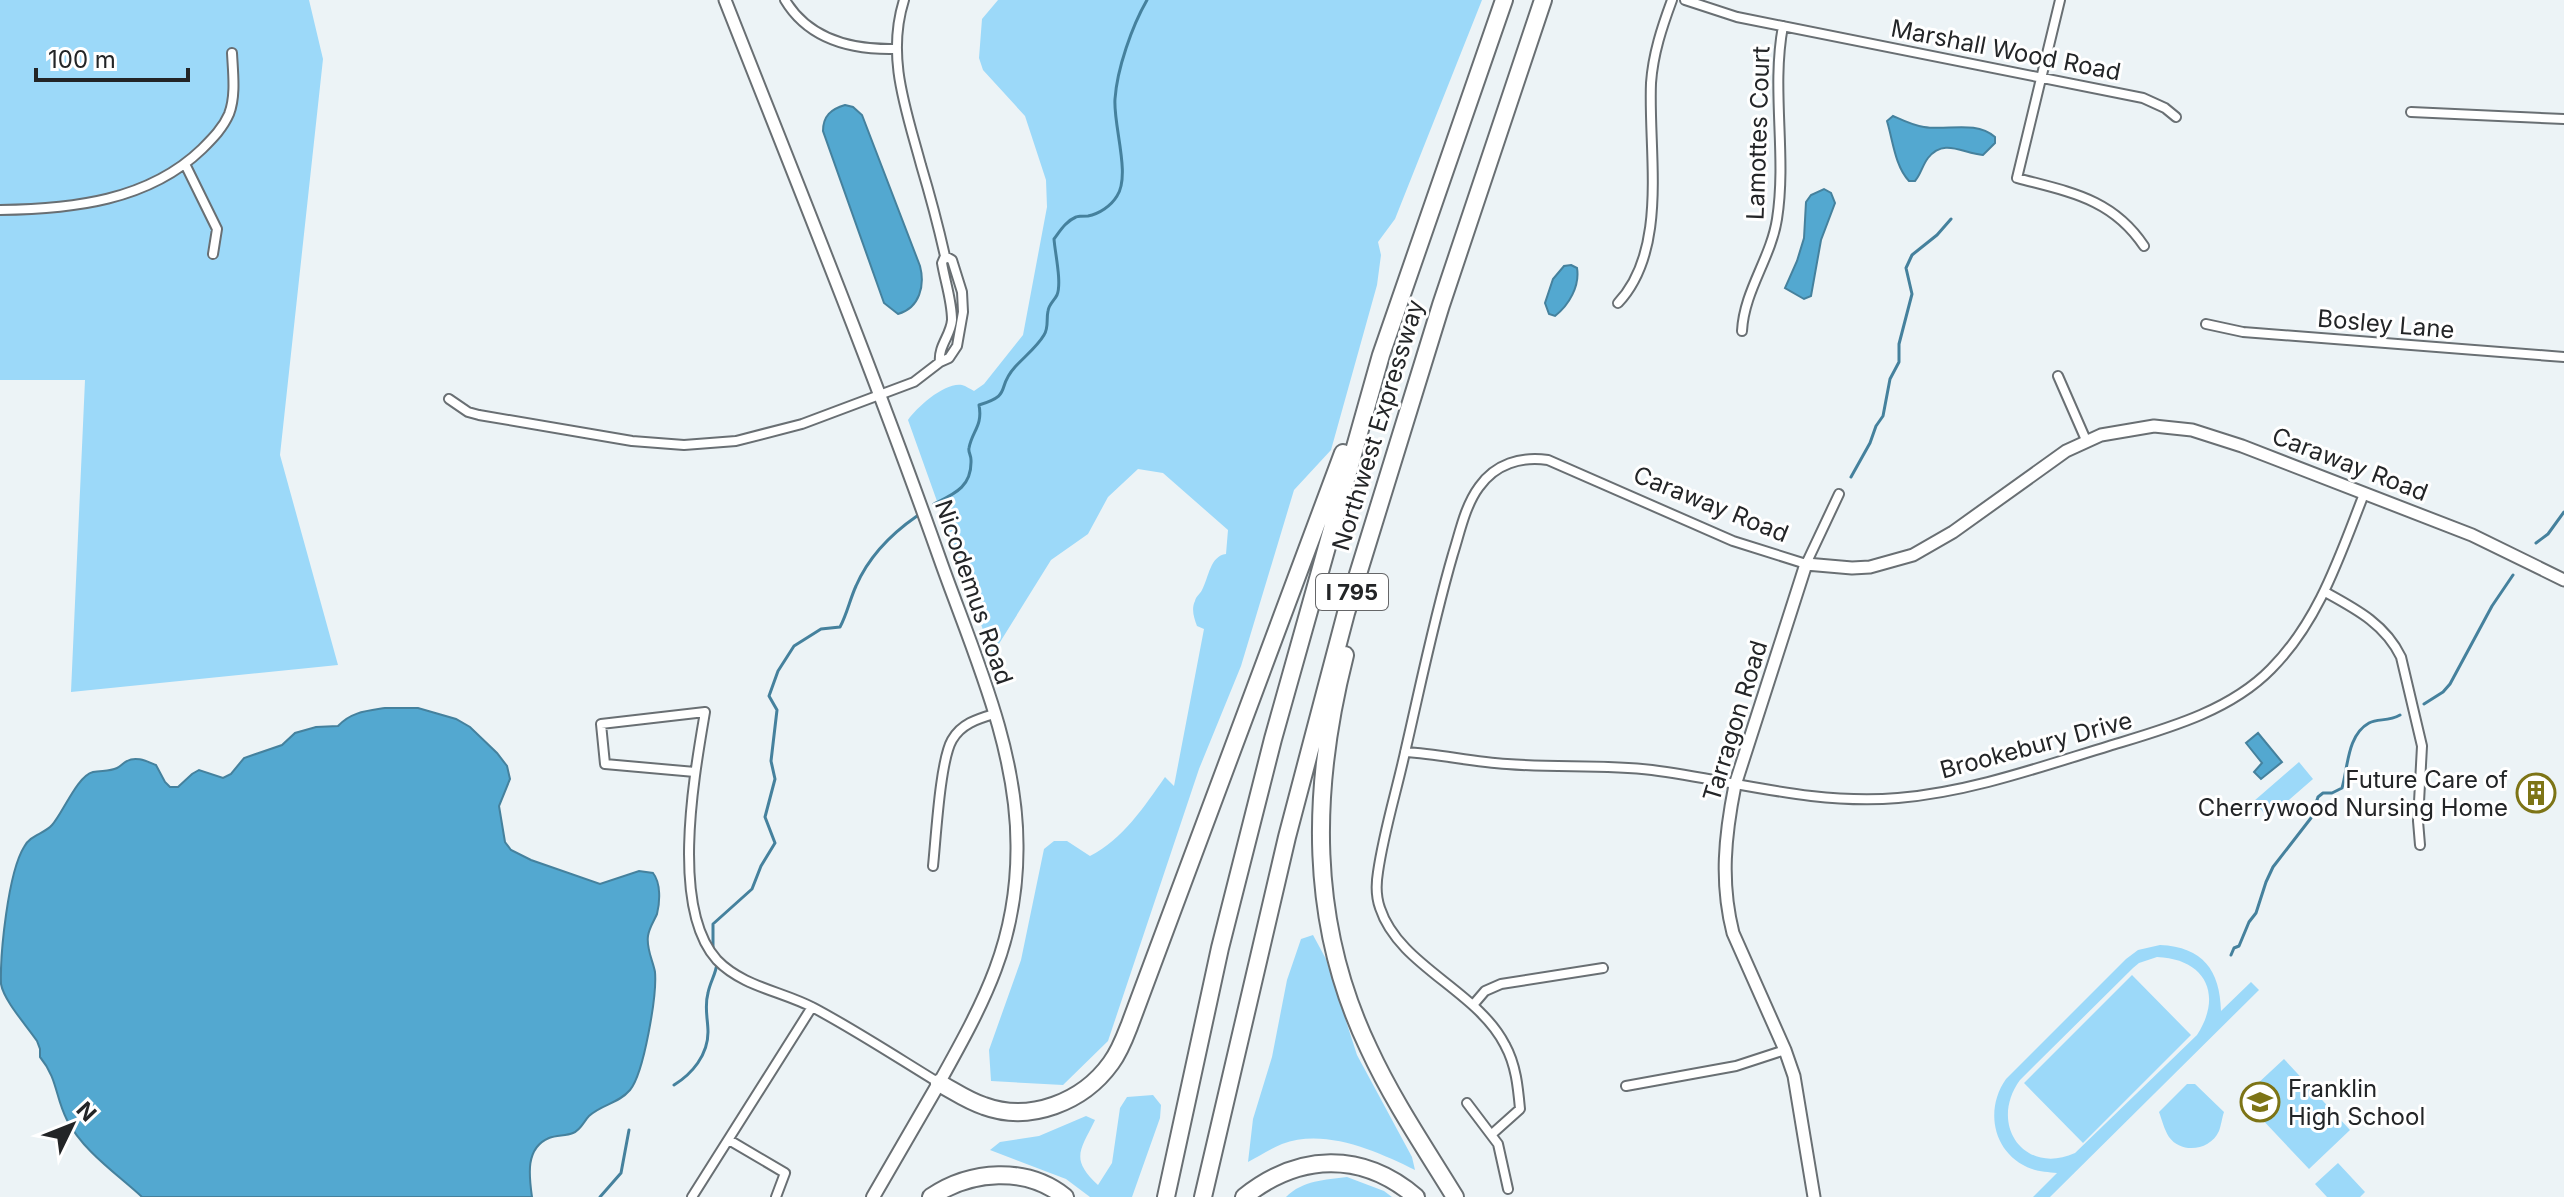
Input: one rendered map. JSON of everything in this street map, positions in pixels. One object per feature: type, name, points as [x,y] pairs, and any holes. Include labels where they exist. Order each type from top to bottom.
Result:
[{"type":"highway","name":"Northwest Expressway","points":[[1166,1197],[1217,962],[1273,739],[1381,355],[1504,0]]},
{"type":"highway","name":"Northwest Expressway","points":[[1203,1197],[1287,837],[1346,613],[1472,206],[1543,0]]},
{"type":"highway","points":[[939,1083],[987,1107],[1021,1112],[1039,1110],[1082,1092],[1112,1062],[1136,1010],[1381,355]]},
{"type":"highway","points":[[1375,514],[1324,763],[1320,844],[1324,898],[1341,979],[1368,1048],[1392,1094],[1455,1197]]},
{"type":"highway","points":[[1244,1197],[1288,1169],[1334,1163],[1369,1169],[1387,1176],[1416,1197]]},
{"type":"highway","points":[[931,1197],[949,1186],[993,1175],[1028,1179],[1046,1185],[1065,1197]]},
{"type":"main road","name":"Nicodemus Road","points":[[873,1197],[939,1083]]},
{"type":"street","name":"Nicodemus Road","points":[[725,0],[918,497],[994,714],[1005,756],[1015,814],[1017,857],[1012,910],[988,992],[939,1083]]},
{"type":"street","points":[[785,0],[810,27],[841,44],[859,49],[895,49]]},
{"type":"street","points":[[904,0],[895,49],[903,99],[945,256],[942,263],[952,319],[939,353],[940,362]]},
{"type":"street","points":[[1618,303],[1636,277],[1649,231],[1652,205],[1651,80],[1657,47],[1672,0]]},
{"type":"street","name":"Marshall Wood Road","points":[[1685,0],[1737,17],[2143,98],[2176,117]]},
{"type":"street","points":[[2060,0],[2017,178],[2075,193],[2107,208],[2132,229],[2144,246]]},
{"type":"street","name":"Lamottes Court","points":[[1742,331],[1743,316],[1777,221],[1780,171],[1778,67],[1783,26]]},
{"type":"street","points":[[0,210],[94,203],[145,187],[185,164],[216,136],[230,112],[233,97],[232,53]]},
{"type":"street","points":[[2411,112],[2564,119]]},
{"type":"street","points":[[185,164],[217,229],[213,254]]},
{"type":"street","points":[[449,399],[468,412],[479,415],[632,441],[684,445],[725,443],[779,431],[914,382],[949,358],[957,346],[962,322],[962,292],[952,260],[945,256]]},
{"type":"street","name":"Bosley Lane","points":[[2206,324],[2243,332],[2564,357]]},
{"type":"street","points":[[2058,376],[2086,440]]},
{"type":"street","name":"Caraway Road","points":[[1492,1134],[1520,1109],[1513,1062],[1505,1044],[1486,1017],[1401,943],[1388,926],[1376,891],[1435,616],[1464,518],[1477,488],[1496,469],[1518,460],[1548,460],[1733,541],[1806,564],[1870,567],[1913,555],[1953,532],[2037,470],[2086,440],[2138,427],[2171,427],[2229,441],[2472,535],[2564,580]]},
{"type":"street","name":"Tarragon Road","points":[[1814,1197],[1798,1097],[1785,1050],[1739,950],[1728,914],[1724,866],[1735,785],[1806,564],[1839,494]]},
{"type":"street","name":"Brookebury Drive","points":[[1405,752],[1507,764],[1653,770],[1808,797],[1858,799],[1967,789],[2170,728],[2231,698],[2263,676],[2292,644],[2325,592],[2364,494]]},
{"type":"street","points":[[2325,592],[2379,625],[2401,657],[2422,746],[2418,821],[2420,845]]},
{"type":"street","points":[[695,772],[605,764],[601,724],[705,712],[690,807],[692,907],[700,933],[716,959],[747,982],[812,1007],[939,1083]]},
{"type":"street","points":[[933,866],[944,769],[951,741],[966,724],[994,714]]},
{"type":"street","points":[[1473,1005],[1485,991],[1501,984],[1603,968]]},
{"type":"street","points":[[692,1197],[812,1007]]},
{"type":"street","points":[[1626,1086],[1736,1066],[1785,1050]]},
{"type":"street","points":[[1467,1103],[1492,1134],[1508,1189]]},
{"type":"street","points":[[729,1140],[785,1173],[776,1197]]},
{"type":"shaded area","points":[[0,0],[309,0],[323,59],[280,455],[338,665],[71,692],[85,380],[0,380]]},
{"type":"shaded area","points":[[998,0],[1482,0],[1395,219],[1378,242],[1381,255],[1377,285],[1331,450],[1294,490],[1241,666],[1199,769],[1108,1041],[1063,1085],[991,1081],[989,1050],[1021,960],[1044,849],[1054,841],[1067,841],[1090,856],[1123,831],[1165,777],[1174,786],[1204,629],[1197,626],[1194,604],[1213,563],[1226,554],[1228,530],[1163,473],[1138,469],[1108,497],[1088,534],[1051,560],[992,655],[908,420],[925,402],[948,387],[962,385],[974,391],[984,384],[1023,335],[1047,207],[1046,180],[1025,116],[983,70],[979,58],[982,19]]},
{"type":"shaded area","points":[[845,105],[862,115],[920,266],[922,281],[919,295],[911,307],[898,314],[884,303],[823,131],[829,114]]},
{"type":"shaded area","points":[[1893,116],[1924,127],[1979,129],[1995,137],[1995,143],[1983,155],[1954,148],[1940,149],[1928,158],[1915,181],[1909,181],[1897,161],[1887,121]]},
{"type":"shaded area","points":[[1824,189],[1831,193],[1835,203],[1821,240],[1811,296],[1804,299],[1785,288],[1804,238],[1806,202],[1811,195]]},
{"type":"shaded area","points":[[1564,266],[1577,268],[1577,282],[1572,295],[1555,316],[1549,314],[1545,303],[1553,279]]},
{"type":"shaded area","points":[[385,708],[418,708],[456,719],[470,727],[497,753],[507,766],[510,779],[499,806],[505,842],[511,850],[600,884],[639,871],[653,873],[659,893],[657,914],[649,930],[648,941],[655,972],[654,998],[645,1051],[635,1081],[625,1095],[594,1112],[576,1132],[549,1138],[536,1148],[530,1163],[532,1197],[142,1197],[91,1152],[74,1131],[63,1112],[50,1073],[40,1057],[37,1041],[3,991],[1,971],[6,914],[18,859],[30,840],[52,825],[81,780],[93,772],[114,769],[137,759],[156,765],[170,787],[178,787],[199,770],[223,778],[231,774],[244,758],[282,745],[295,733],[316,727],[338,726],[354,715]]},
{"type":"shaded area","points":[[2258,733],[2282,762],[2261,779],[2254,772],[2262,763],[2246,743]]},
{"type":"shaded area","points":[[2299,762],[2313,779],[2268,818],[2254,801]]},
{"type":"shaded area","points":[[1313,935],[1326,959],[1357,1055],[1412,1157],[1415,1170],[1367,1149],[1333,1140],[1315,1139],[1282,1144],[1248,1162],[1253,1119],[1272,1057],[1287,980],[1301,939]]},
{"type":"shaded area","points":[[2160,945],[2188,950],[2198,956],[2213,973],[2221,1011],[2251,982],[2259,990],[2050,1197],[2033,1197],[2057,1173],[2032,1169],[2008,1153],[2001,1143],[1994,1117],[1999,1091],[2006,1079],[2138,950]],"holes":[[[2157,957],[2174,959],[2198,972],[2209,993],[2209,1006],[2197,1035],[2075,1153],[2057,1158],[2027,1152],[2016,1142],[2008,1113],[2011,1097],[2020,1080],[2139,963]]]},
{"type":"shaded area","points":[[2132,975],[2191,1035],[2083,1143],[2024,1083]]},
{"type":"shaded area","points":[[2284,1059],[2350,1130],[2309,1169],[2242,1098]]},
{"type":"shaded area","points":[[2187,1084],[2195,1084],[2224,1112],[2215,1138],[2195,1148],[2174,1142],[2167,1134],[2159,1112]]},
{"type":"shaded area","points":[[1153,1095],[1161,1105],[1160,1118],[1132,1197],[1090,1197],[1066,1179],[990,1150],[1000,1142],[1039,1136],[1086,1116],[1095,1120],[1082,1147],[1081,1161],[1098,1185],[1112,1163],[1120,1108],[1127,1097]]},
{"type":"shaded area","points":[[2338,1163],[2365,1192],[2360,1197],[2327,1197],[2315,1184]]},
{"type":"shaded area","points":[[1347,1177],[1392,1197],[1286,1197],[1307,1184]]},
{"type":"waterway","points":[[934,504],[955,493],[968,477],[971,469],[969,448],[978,423],[979,405],[997,398],[1009,374],[1046,332],[1049,309],[1058,290],[1054,239],[1072,219],[1092,215],[1111,203],[1121,187],[1116,87],[1126,48],[1147,0]]},
{"type":"waterway","points":[[1851,477],[1883,416],[1890,379],[1899,362],[1899,344],[1912,294],[1906,268],[1912,255],[1951,219]]},
{"type":"waterway","points":[[2536,543],[2548,534],[2564,512]]},
{"type":"waterway","points":[[713,948],[713,924],[752,889],[775,843],[765,817],[775,779],[771,761],[777,710],[769,696],[778,671],[794,646],[821,629],[840,627],[867,565],[898,530],[917,516]]},
{"type":"waterway","points":[[2424,704],[2450,684],[2492,606],[2513,575]]},
{"type":"waterway","points":[[2231,955],[2256,913],[2273,867],[2311,818],[2318,797],[2342,788],[2356,735],[2369,723],[2400,715]]},
{"type":"waterway","points":[[674,1085],[693,1069],[705,1048],[707,998],[717,963]]},
{"type":"waterway","points":[[600,1197],[621,1173],[629,1130]]},
{"type":"place","name":"Future Care of Cherrywood Nursing Home","points":[[2536,793]]},
{"type":"place","name":"Franklin High School","points":[[2260,1102]]}]
